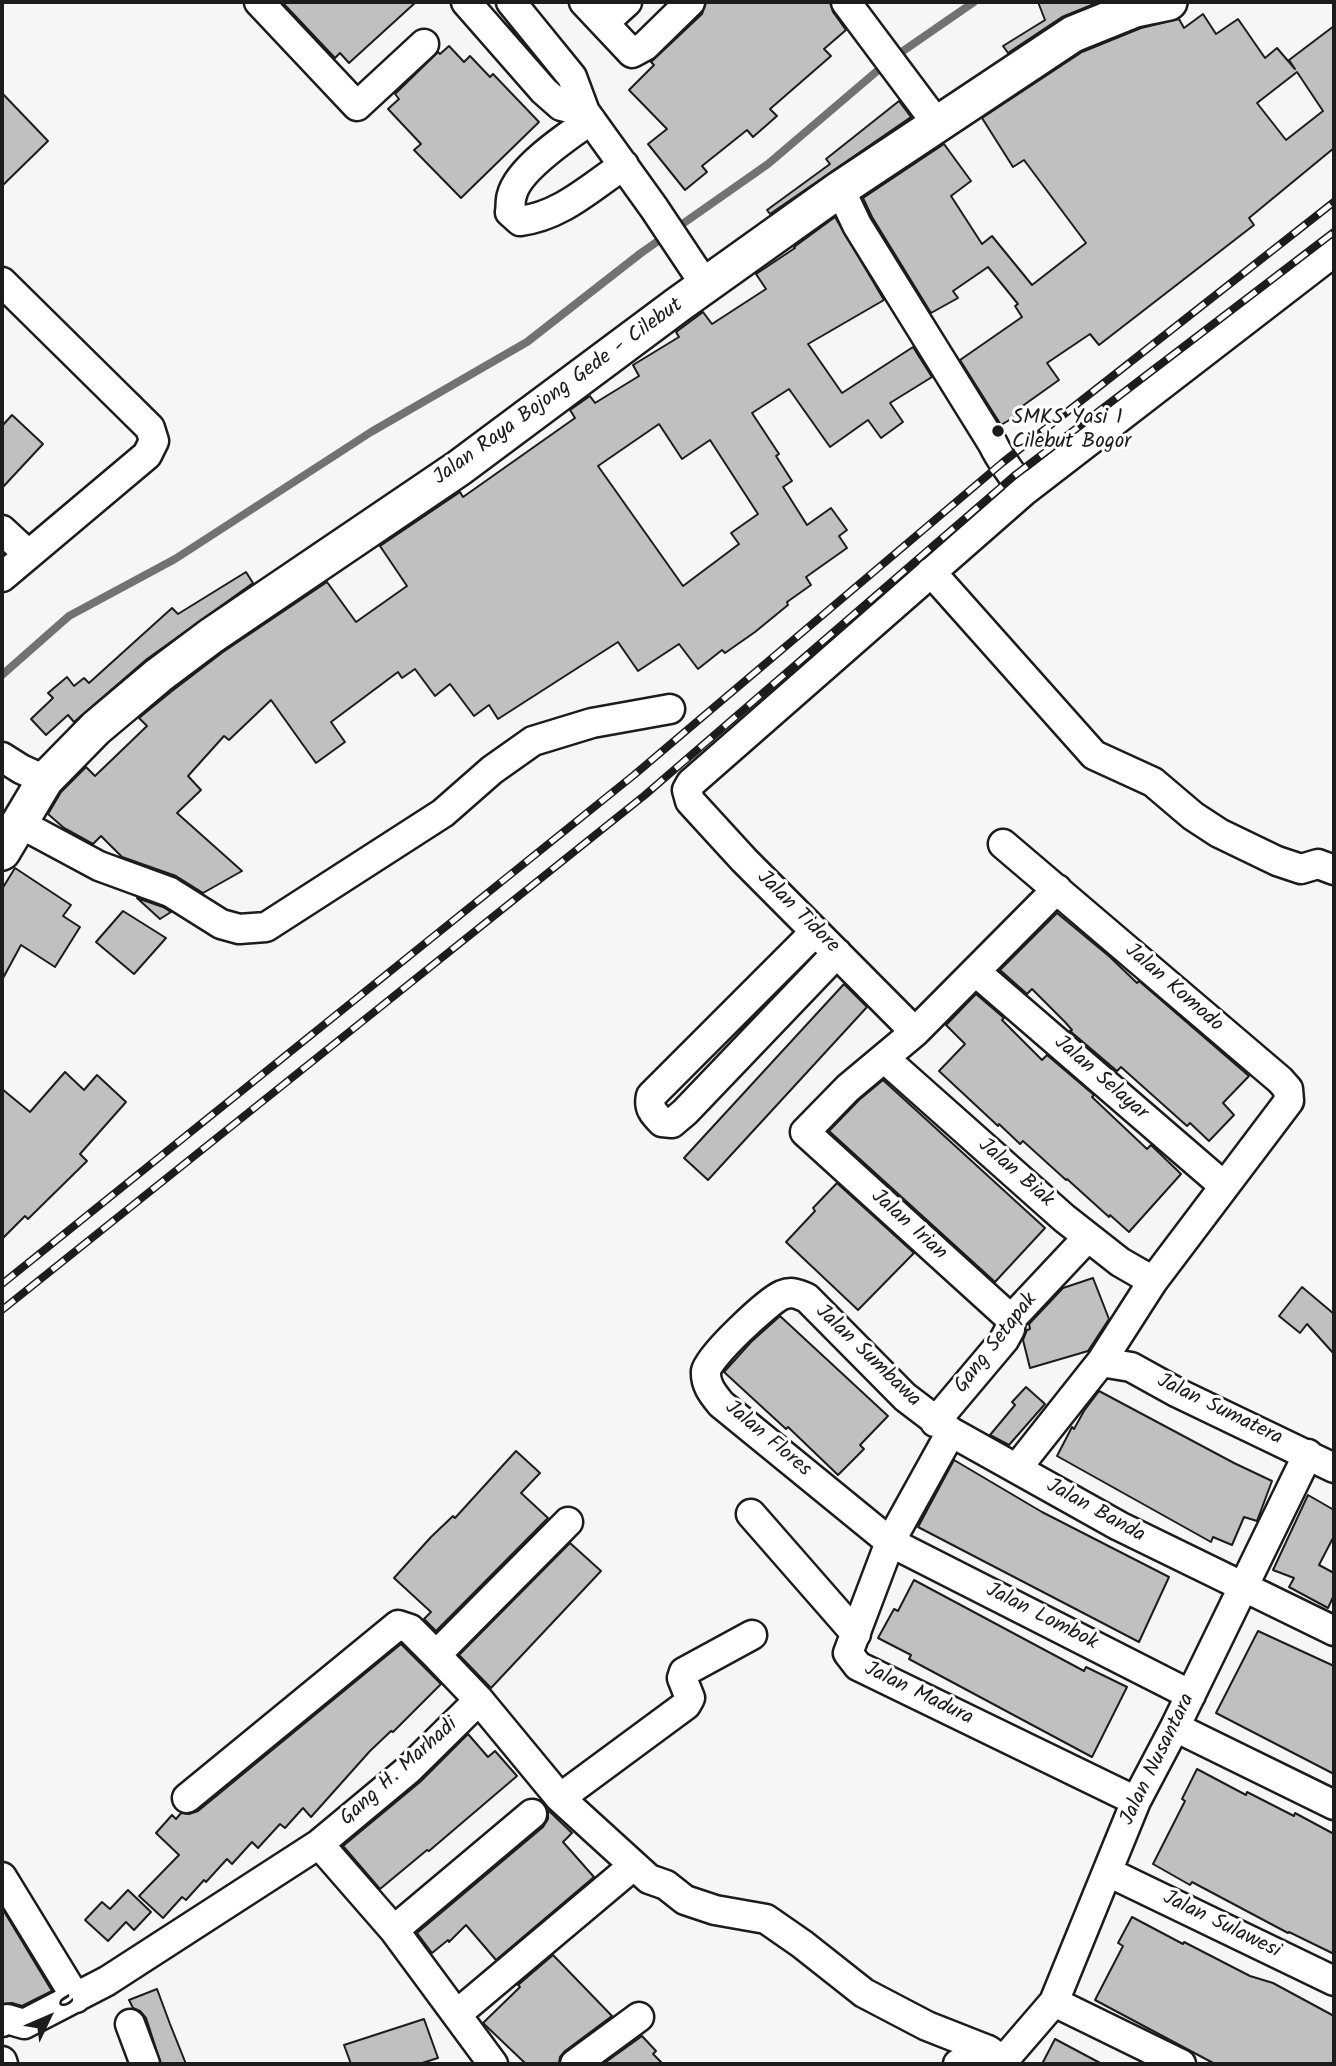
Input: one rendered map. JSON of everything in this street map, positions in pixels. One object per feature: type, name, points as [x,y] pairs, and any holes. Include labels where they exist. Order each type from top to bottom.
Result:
[{"type":"main road","name":"Jalan Raya Bojong Gede - Cilebut","points":[[10,837],[23,769],[96,728],[159,675],[223,628],[459,468],[702,279],[1073,34],[1135,9],[1170,2]]},
{"type":"street","points":[[259,2],[357,106],[424,44]]},
{"type":"street","points":[[466,2],[544,91],[561,106],[588,116]]},
{"type":"street","points":[[511,2],[572,77],[588,116],[702,279]]},
{"type":"street","points":[[584,2],[632,53],[645,46],[690,2]]},
{"type":"street","points":[[605,22],[627,2]]},
{"type":"street","points":[[846,2],[932,117],[928,130]]},
{"type":"street","points":[[588,116],[521,178],[512,194],[510,212],[520,220],[537,219],[573,201],[624,165]]},
{"type":"street","points":[[840,189],[857,225],[993,444],[1002,463],[1023,492]]},
{"type":"street","points":[[1334,252],[1023,492],[932,572],[1094,755],[1153,782],[1193,816],[1219,833],[1277,861],[1301,869],[1318,864],[1334,870]]},
{"type":"street","points":[[2,282],[150,428],[154,440],[147,455],[2,577]]},
{"type":"street","points":[[2,530],[28,554]]},
{"type":"street","name":"Jalan Tidore","points":[[915,1032],[690,801],[687,790],[691,783],[932,572]]},
{"type":"street","points":[[10,837],[170,892],[221,924],[239,929],[266,927],[443,813],[492,770],[533,741],[592,723],[670,709]]},
{"type":"street","name":"Jalan Komodo","points":[[1003,844],[1288,1089],[1289,1101],[1224,1186]]},
{"type":"street","points":[[884,1058],[915,1032],[1057,889]]},
{"type":"street","points":[[815,932],[651,1096],[649,1102],[653,1113],[662,1122],[672,1123],[685,1112],[837,953]]},
{"type":"street","name":"Jalan Selayar","points":[[976,972],[1224,1186]]},
{"type":"street","name":"Jalan Irian","points":[[884,1058],[848,1088],[805,1132],[1011,1319]]},
{"type":"street","name":"Jalan Biak","points":[[884,1058],[1088,1237],[1120,1262],[1153,1281]]},
{"type":"street","points":[[1017,1468],[1101,1362],[1153,1281],[1224,1186]]},
{"type":"street","name":"Gang Setapak","points":[[943,1427],[1004,1340],[1010,1329],[1011,1319],[1088,1237]]},
{"type":"street","name":"Jalan Sumbawa","points":[[779,1296],[793,1292],[807,1298],[905,1397],[943,1427]]},
{"type":"street","name":"Jalan Flores","points":[[779,1296],[716,1353],[706,1371],[708,1389],[722,1404],[890,1542]]},
{"type":"street","name":"Jalan Sumatera","points":[[1101,1362],[1131,1367],[1178,1393],[1334,1468]]},
{"type":"street","name":"Jalan Banda","points":[[943,1427],[1119,1526],[1334,1631]]},
{"type":"street","name":"Jalan Madura","points":[[943,1427],[890,1542],[848,1653],[858,1667],[1136,1801]]},
{"type":"street","name":"Jalan Nusantara","points":[[998,2058],[1054,2001],[1136,1801],[1191,1695],[1308,1454]]},
{"type":"street","points":[[751,1514],[856,1634]]},
{"type":"street","points":[[436,1655],[568,1522]]},
{"type":"street","name":"Jalan Lombok","points":[[890,1542],[1191,1695]]},
{"type":"street","points":[[187,1798],[398,1625],[410,1629],[479,1700],[560,1798],[649,1879],[666,1885],[685,1900],[715,1910],[766,1919],[864,1993],[927,2026],[998,2058]]},
{"type":"street","points":[[560,1798],[686,1705],[690,1698],[682,1678],[684,1672],[752,1635]]},
{"type":"street","name":"Gang H. Marhadi","points":[[2,2022],[7,2019],[24,2024],[76,1998],[319,1844],[408,1770],[479,1700]]},
{"type":"street","points":[[1175,1727],[1334,1805]]},
{"type":"street","points":[[394,1930],[532,1814]]},
{"type":"street","points":[[319,1844],[394,1930],[492,2064]]},
{"type":"street","points":[[457,2014],[633,1866]]},
{"type":"street","name":"Jalan Sulawesi","points":[[1108,1872],[1334,1981]]},
{"type":"street","points":[[2,1877],[76,1998]]},
{"type":"street","points":[[1054,2001],[1181,2064]]},
{"type":"street","points":[[575,2064],[639,2017]]},
{"type":"street","points":[[130,2024],[145,2064]]},
{"type":"street","points":[[958,2064],[998,2058]]},
{"type":"building","points":[[282,2],[416,2],[349,63],[340,53],[335,58]]},
{"type":"building","points":[[706,2],[830,2],[833,12],[846,30],[824,49],[831,56],[770,109],[777,116],[753,137],[747,130],[702,166],[707,172],[685,190],[648,144],[667,129],[629,90],[654,65],[651,62],[702,14]]},
{"type":"building","points":[[1038,2],[1099,2],[1062,17],[1008,53],[1003,46],[1045,20]]},
{"type":"building","points":[[1203,14],[1216,34],[1238,19],[1265,58],[1277,48],[1295,69],[1289,60],[1334,26],[1334,148],[1249,218],[1254,225],[1099,345],[1090,334],[1047,363],[1059,380],[1014,412],[1016,416],[1001,425],[960,360],[1022,317],[1015,306],[1018,304],[988,267],[953,291],[958,298],[931,313],[863,198],[944,144],[971,181],[951,196],[982,244],[992,236],[1032,285],[1086,243],[1024,160],[1013,167],[982,118],[1082,52],[1141,28],[1179,19],[1184,28]],"holes":[[[1297,72],[1323,111],[1286,140],[1257,103]]]},
{"type":"building","points":[[449,46],[464,62],[470,56],[490,77],[493,74],[539,122],[461,198],[414,150],[421,144],[388,109],[399,99],[395,94],[438,52],[440,54]]},
{"type":"building","points":[[2,93],[48,141],[2,186]]},
{"type":"building","points":[[899,101],[911,117],[770,214],[767,210],[830,164],[826,159]]},
{"type":"building","points":[[835,217],[884,300],[808,344],[842,393],[913,347],[932,377],[890,403],[903,422],[881,438],[868,420],[830,447],[789,389],[752,413],[779,454],[776,456],[792,481],[783,487],[807,525],[831,508],[847,530],[839,536],[847,548],[806,577],[811,585],[787,602],[788,605],[755,632],[725,653],[722,650],[698,669],[679,644],[638,671],[618,642],[498,719],[489,705],[474,716],[450,684],[435,696],[415,669],[402,678],[398,672],[331,722],[345,742],[316,763],[271,700],[229,740],[224,736],[188,776],[201,790],[177,813],[242,871],[203,893],[176,876],[122,857],[101,836],[93,844],[64,828],[48,814],[61,792],[86,767],[95,776],[147,726],[139,718],[223,652],[327,582],[356,622],[407,586],[380,546],[460,492],[463,497],[575,418],[570,410],[590,396],[595,403],[639,376],[633,365],[679,337],[676,332],[703,312],[712,324],[766,289],[756,274]],"holes":[[[659,424],[682,459],[710,440],[758,514],[731,533],[739,544],[683,586],[598,466]]]},
{"type":"building","points":[[12,415],[43,444],[2,488],[2,426]]},
{"type":"building","points":[[246,572],[253,583],[147,659],[74,722],[68,715],[46,735],[31,719],[53,698],[48,693],[67,677],[74,686],[84,678],[89,683],[172,608],[178,614]]},
{"type":"building","points":[[15,868],[71,905],[63,916],[80,927],[55,967],[21,945],[2,980],[2,889]]},
{"type":"building","points":[[137,898],[163,907],[171,912],[160,919]]},
{"type":"building","points":[[123,911],[166,938],[134,974],[96,942]]},
{"type":"building","points":[[1057,913],[1249,1076],[1223,1103],[1234,1115],[1209,1141],[1190,1123],[1187,1126],[1121,1067],[1117,1071],[1070,1031],[1072,1030],[1065,1022],[1032,989],[1027,994],[1000,970]]},
{"type":"building","points":[[844,984],[867,1007],[708,1180],[684,1158]]},
{"type":"building","points":[[976,994],[1004,1018],[1002,1020],[1042,1060],[1047,1055],[1094,1095],[1092,1097],[1147,1149],[1151,1145],[1181,1174],[1129,1232],[1023,1141],[1020,1144],[999,1124],[998,1126],[939,1071],[965,1044],[946,1025]]},
{"type":"building","points":[[65,1072],[84,1090],[97,1075],[126,1102],[80,1154],[87,1161],[28,1219],[25,1216],[2,1239],[2,1089],[30,1112]]},
{"type":"building","points":[[883,1080],[1045,1228],[995,1282],[829,1131]]},
{"type":"building","points":[[837,1183],[914,1253],[858,1310],[786,1242]]},
{"type":"building","points":[[1093,1278],[1109,1319],[1088,1351],[1030,1368],[1023,1340],[1030,1329],[1029,1324],[1063,1288]]},
{"type":"building","points":[[1302,1287],[1334,1314],[1334,1354],[1307,1324],[1300,1333],[1279,1316]]},
{"type":"building","points":[[780,1316],[888,1416],[860,1445],[864,1449],[838,1475],[724,1372],[751,1342]]},
{"type":"building","points":[[1026,1387],[1045,1404],[1009,1445],[990,1435],[1015,1405],[1012,1402]]},
{"type":"building","points":[[1099,1391],[1272,1481],[1257,1521],[1244,1517],[1232,1545],[1213,1537],[1211,1542],[1057,1456],[1072,1427],[1074,1429]]},
{"type":"building","points":[[516,1451],[540,1473],[521,1493],[548,1518],[436,1631],[424,1619],[431,1612],[394,1578],[431,1537],[453,1516],[455,1518]]},
{"type":"building","points":[[954,1460],[1042,1512],[1169,1577],[1139,1642],[918,1527]]},
{"type":"building","points":[[1308,1495],[1334,1510],[1334,1536],[1319,1565],[1334,1573],[1334,1595],[1328,1608],[1289,1587],[1294,1578],[1273,1570]]},
{"type":"building","points":[[570,1543],[601,1571],[491,1688],[459,1655]]},
{"type":"building","points":[[914,1580],[1084,1671],[1086,1667],[1127,1687],[1092,1757],[909,1659],[911,1655],[878,1638],[894,1609],[898,1611]]},
{"type":"building","points":[[1258,1631],[1334,1666],[1334,1774],[1216,1713]]},
{"type":"building","points":[[401,1644],[441,1684],[370,1751],[311,1817],[303,1808],[285,1828],[280,1824],[258,1848],[252,1842],[232,1864],[227,1859],[206,1882],[204,1880],[186,1900],[182,1897],[163,1918],[139,1896],[179,1855],[156,1833],[172,1815],[176,1819],[181,1813],[198,1811]]},
{"type":"building","points":[[468,1734],[488,1757],[495,1751],[517,1776],[380,1889],[343,1846],[420,1782]]},
{"type":"building","points":[[1197,1769],[1246,1795],[1247,1792],[1294,1816],[1295,1813],[1334,1834],[1334,1954],[1192,1882],[1190,1885],[1153,1864],[1185,1801],[1182,1799]]},
{"type":"building","points":[[548,1810],[572,1833],[563,1842],[594,1877],[496,1960],[466,1925],[449,1942],[448,1940],[432,1953],[417,1933],[543,1827],[548,1819]]},
{"type":"building","points":[[128,1890],[151,1912],[134,1930],[126,1922],[108,1941],[85,1920],[102,1902],[110,1909]]},
{"type":"building","points":[[2,1908],[52,1991],[22,2006],[2,2004]]},
{"type":"building","points":[[1132,1917],[1250,1976],[1273,1983],[1334,2016],[1334,2064],[1215,2064],[1095,2000],[1123,1946],[1118,1943]]},
{"type":"building","points":[[553,1955],[612,2016],[565,2051],[559,2064],[526,2064],[483,2023],[520,1987],[518,1985]]},
{"type":"building","points":[[157,1989],[186,2064],[161,2064],[146,2018],[133,2008],[129,2000]]},
{"type":"building","points":[[424,2019],[438,2058],[419,2064],[351,2064],[344,2045]]},
{"type":"building","points":[[642,2036],[656,2051],[653,2054],[663,2064],[603,2064]]},
{"type":"building","points":[[1055,2039],[1102,2064],[1042,2064]]},
{"type":"waterway","points":[[2,675],[69,616],[175,559],[371,432],[527,342],[641,253],[768,164],[890,60],[974,2]]},
{"type":"railway","points":[[2,1284],[634,775],[1002,463],[1334,202]]},
{"type":"railway","points":[[2,1310],[645,795],[1014,476],[1334,232]]},
{"type":"place","name":"SMKS Yasi 1 Cilebut Bogor","points":[[998,431]]}]
